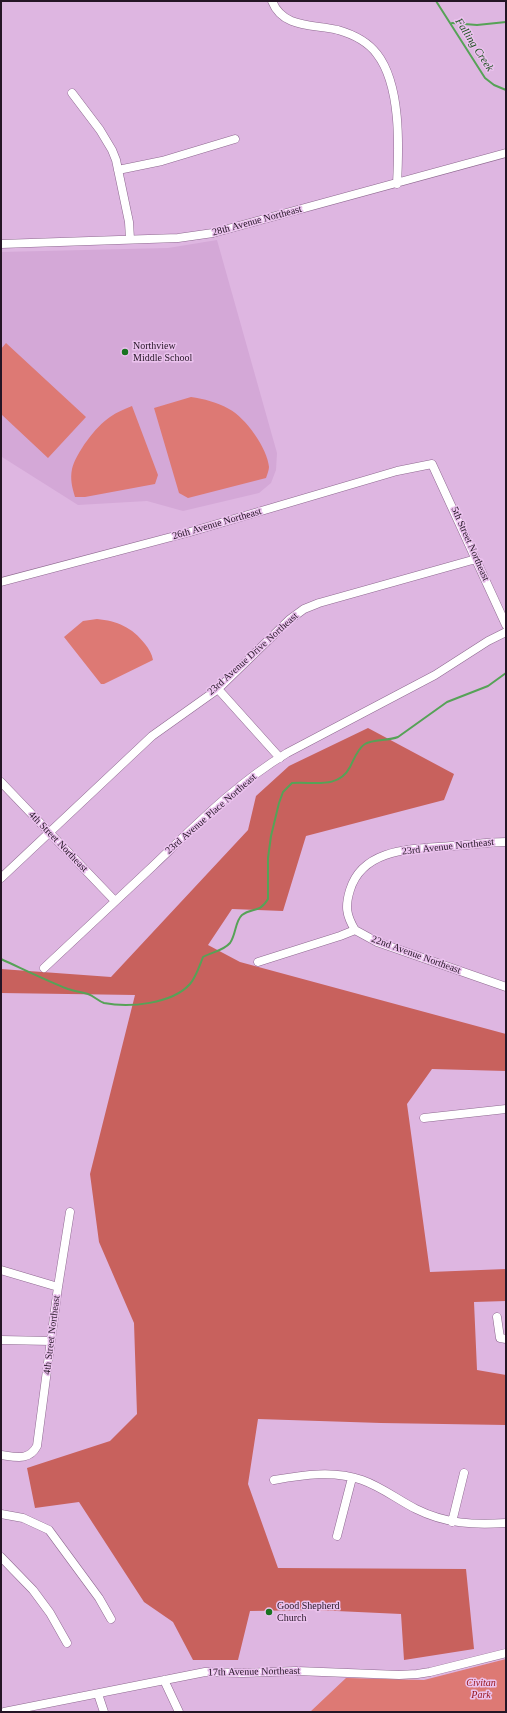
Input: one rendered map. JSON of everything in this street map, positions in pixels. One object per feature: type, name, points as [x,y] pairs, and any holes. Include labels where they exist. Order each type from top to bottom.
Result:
[{"type":"street","points":[[272,1],[283,15],[290,20],[300,24],[338,30],[354,36],[367,45],[376,54],[388,78],[396,111],[399,155],[397,184]]},
{"type":"street","points":[[72,93],[112,150],[118,170],[129,222],[130,239]]},
{"type":"street","points":[[118,170],[162,161],[235,139]]},
{"type":"street","name":"28th Avenue Northeast","points":[[1,244],[178,238],[213,233],[506,153]]},
{"type":"street","name":"5th Street Northeast","points":[[432,464],[506,625]]},
{"type":"street","name":"26th Avenue Northeast","points":[[1,582],[176,536],[397,471],[420,465],[432,464]]},
{"type":"street","name":"23rd Avenue Drive Northeast","points":[[50,833],[152,736],[218,689],[279,628],[304,609],[319,602],[476,558]]},
{"type":"street","name":"23rd Avenue Place Northeast","points":[[44,968],[228,796],[251,777],[280,758],[435,675],[488,641],[506,632]]},
{"type":"street","points":[[218,689],[280,758]]},
{"type":"street","name":"4th Street Northeast","points":[[1,782],[115,901]]},
{"type":"street","points":[[1,878],[50,833]]},
{"type":"street","name":"23rd Avenue Northeast","points":[[355,930],[349,919],[346,902],[356,875],[368,864],[382,856],[406,850],[506,842]]},
{"type":"street","points":[[258,962],[355,930]]},
{"type":"street","name":"22nd Avenue Northeast","points":[[355,930],[377,942],[506,987]]},
{"type":"street","points":[[424,1118],[506,1109]]},
{"type":"street","name":"4th Street Northeast","points":[[1,1455],[20,1458],[30,1456],[37,1446],[58,1287],[70,1212]]},
{"type":"street","points":[[1,1270],[58,1287]]},
{"type":"street","points":[[497,1317],[500,1338],[506,1339]]},
{"type":"street","points":[[1,1340],[51,1341]]},
{"type":"street","points":[[452,1522],[464,1473]]},
{"type":"street","points":[[274,1480],[323,1474],[352,1478],[362,1480],[388,1492],[425,1513],[452,1522],[482,1524],[506,1523]]},
{"type":"street","points":[[337,1536],[352,1478]]},
{"type":"street","points":[[1,1514],[23,1518],[49,1530],[99,1598],[111,1619]]},
{"type":"street","points":[[1,1557],[33,1590],[50,1613],[67,1643]]},
{"type":"street","name":"17th Avenue Northeast","points":[[4,1712],[205,1672],[243,1673],[297,1671],[399,1675],[417,1674],[506,1653]]},
{"type":"street","points":[[164,1680],[179,1712]]},
{"type":"street","points":[[98,1694],[104,1712]]},
{"type":"shaded area","name":"Northview Middle School","points":[[217,240],[277,453],[276,470],[271,483],[259,493],[183,511],[147,501],[78,505],[2,457],[1,252],[168,248]]},
{"type":"shaded area","points":[[368,728],[454,774],[444,800],[306,836],[283,911],[232,909],[208,945],[240,962],[506,1034],[506,1071],[432,1069],[407,1104],[430,1272],[506,1269],[506,1301],[474,1302],[477,1370],[506,1375],[506,1425],[258,1419],[248,1484],[278,1568],[466,1569],[474,1649],[404,1660],[401,1614],[315,1610],[250,1611],[238,1660],[193,1660],[173,1622],[144,1602],[79,1502],[35,1508],[27,1468],[110,1441],[137,1414],[134,1323],[99,1242],[90,1174],[135,995],[1,993],[1,969],[111,977],[248,830],[256,796],[289,766]]},
{"type":"green space","points":[[6,343],[86,417],[48,458],[1,414],[1,349]]},
{"type":"green space","points":[[191,397],[220,404],[242,419],[255,434],[265,451],[269,467],[266,478],[188,498],[179,493],[154,408]]},
{"type":"green space","points":[[132,406],[158,475],[155,484],[85,497],[75,497],[71,473],[74,463],[82,448],[93,433],[105,421],[115,414]]},
{"type":"green space","points":[[97,619],[118,623],[135,633],[146,646],[153,660],[104,684],[101,684],[64,637],[83,621]]},
{"type":"green space","name":"Civitan Park","points":[[506,1659],[506,1712],[310,1712],[346,1678],[424,1680]]},
{"type":"waterway","name":"Falling Creek","points":[[436,1],[485,78],[494,85],[506,90]]},
{"type":"waterway","points":[[452,23],[477,25],[506,22]]},
{"type":"waterway","points":[[1,959],[68,989],[90,995],[104,1003],[125,1005],[150,1003],[182,991],[194,978],[203,957],[221,950],[230,943],[238,921],[242,915],[262,907],[268,899],[268,858],[271,836],[283,792],[292,783],[324,783],[339,779],[350,767],[358,751],[368,742],[398,737],[447,702],[488,686],[506,673]]},
{"type":"place","name":"Northview Middle School","points":[[125,352]]},
{"type":"place","name":"Good Shepherd Church","points":[[269,1612]]}]
